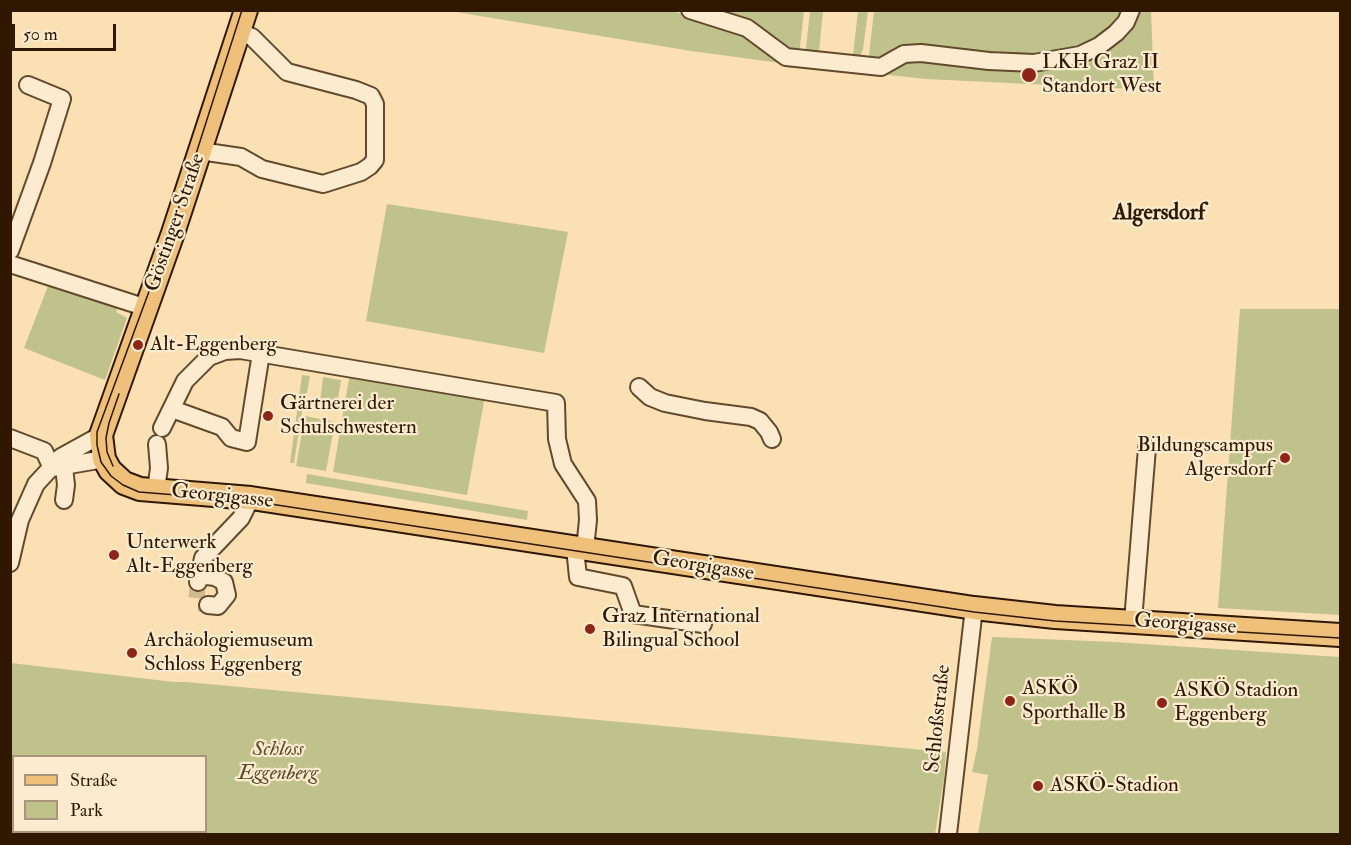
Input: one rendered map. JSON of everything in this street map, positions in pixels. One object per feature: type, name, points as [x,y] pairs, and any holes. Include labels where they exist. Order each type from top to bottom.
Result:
[{"type":"main road","name":"Göstinger Straße","points":[[101,435],[147,308],[246,10]]},
{"type":"main road","points":[[101,435],[104,459]]},
{"type":"main road","name":"Georgigasse","points":[[104,459],[110,470],[124,483],[140,489],[251,498],[974,608],[1055,617],[1341,634]]},
{"type":"street","points":[[694,11],[747,28],[786,57],[881,67],[904,54],[921,53],[989,61],[1034,63],[1080,55],[1099,46],[1116,33],[1126,22],[1131,10]]},
{"type":"street","points":[[200,151],[241,157],[262,169],[323,183],[361,172],[375,160],[375,104],[371,96],[287,72],[252,37],[239,32]]},
{"type":"street","points":[[10,251],[62,99],[28,85]]},
{"type":"street","points":[[10,264],[147,308]]},
{"type":"street","points":[[156,490],[160,436],[185,381],[210,357],[225,351],[240,350],[261,353],[556,403],[557,439],[562,464],[587,501],[588,520],[580,548],[578,577],[623,586],[633,614],[703,624]]},
{"type":"street","points":[[172,409],[222,427],[231,438],[247,442],[261,353]]},
{"type":"street","points":[[639,387],[650,397],[665,403],[752,417],[760,421],[770,432],[772,439]]},
{"type":"street","points":[[58,467],[61,457],[101,435]]},
{"type":"street","points":[[10,438],[44,451],[58,467],[66,485],[64,500]]},
{"type":"street","points":[[1133,621],[1147,448]]},
{"type":"street","points":[[10,563],[20,520],[36,484],[58,467],[104,459]]},
{"type":"street","points":[[208,605],[218,606],[226,595],[224,582],[215,577],[198,578],[203,558],[241,518],[251,498]]},
{"type":"street","name":"Schloßstraße","points":[[948,834],[974,608]]},
{"type":"green space","points":[[450,11],[672,11],[736,29],[779,54],[880,69],[903,57],[962,60],[1091,52],[1133,11],[1151,11],[1154,90],[926,79],[788,64],[691,51]]},
{"type":"green space","points":[[709,11],[804,11],[799,56]]},
{"type":"green space","points":[[810,11],[823,11],[819,51],[853,55],[858,11],[868,11],[860,56],[855,59],[805,57]]},
{"type":"green space","points":[[874,11],[1128,11],[1096,45],[1045,59],[922,51],[868,64]]},
{"type":"green space","points":[[387,204],[568,232],[544,353],[366,321]]},
{"type":"green space","points":[[48,286],[118,307],[116,312],[127,318],[105,380],[24,348]]},
{"type":"green space","name":"Bildungscampus Algersdorf","points":[[1240,309],[1340,309],[1340,615],[1218,608]]},
{"type":"green space","points":[[350,373],[485,396],[467,495],[333,472]]},
{"type":"green space","points":[[302,375],[310,376],[307,393],[305,393],[294,463],[290,463]]},
{"type":"green space","points":[[323,377],[341,380],[337,405],[331,404],[330,409],[325,408],[325,403],[320,402]]},
{"type":"green space","points":[[305,416],[335,422],[326,471],[296,466]]},
{"type":"green space","points":[[307,474],[528,511],[527,520],[306,483]]},
{"type":"green space","name":"ASKÖ Stadion Eggenberg","points":[[992,637],[1114,642],[1340,657],[1340,834],[978,834],[988,775],[972,772]]},
{"type":"green space","name":"Schloss Eggenberg","points":[[11,663],[174,682],[946,752],[935,834],[11,834]]},
{"type":"tunnel","points":[[198,582],[196,603],[208,605]]},
{"type":"tram line","points":[[242,10],[171,232],[97,432],[101,462],[111,476],[123,485],[139,492],[251,501],[974,612],[1055,621],[1340,638]]},
{"type":"tram line","points":[[113,466],[107,452],[106,438],[119,394]]},
{"type":"place","name":"LKH Graz II Standort West","points":[[1029,75]]},
{"type":"place","name":"Alt-Eggenberg","points":[[138,345]]},
{"type":"place","name":"Gärtnerei der Schulschwestern","points":[[268,416]]},
{"type":"place","name":"Bildungscampus Algersdorf","points":[[1285,458]]},
{"type":"place","name":"Unterwerk Alt-Eggenberg","points":[[114,555]]},
{"type":"place","name":"Graz International Bilingual School","points":[[590,629]]},
{"type":"place","name":"Archäologiemuseum Schloss Eggenberg","points":[[132,653]]},
{"type":"place","name":"ASKÖ Sporthalle B","points":[[1010,701]]},
{"type":"place","name":"ASKÖ Stadion Eggenberg","points":[[1162,703]]},
{"type":"place","name":"ASKÖ-Stadion","points":[[1038,786]]},
{"type":"district","name":"Algersdorf","points":[[1159,214]]}]
